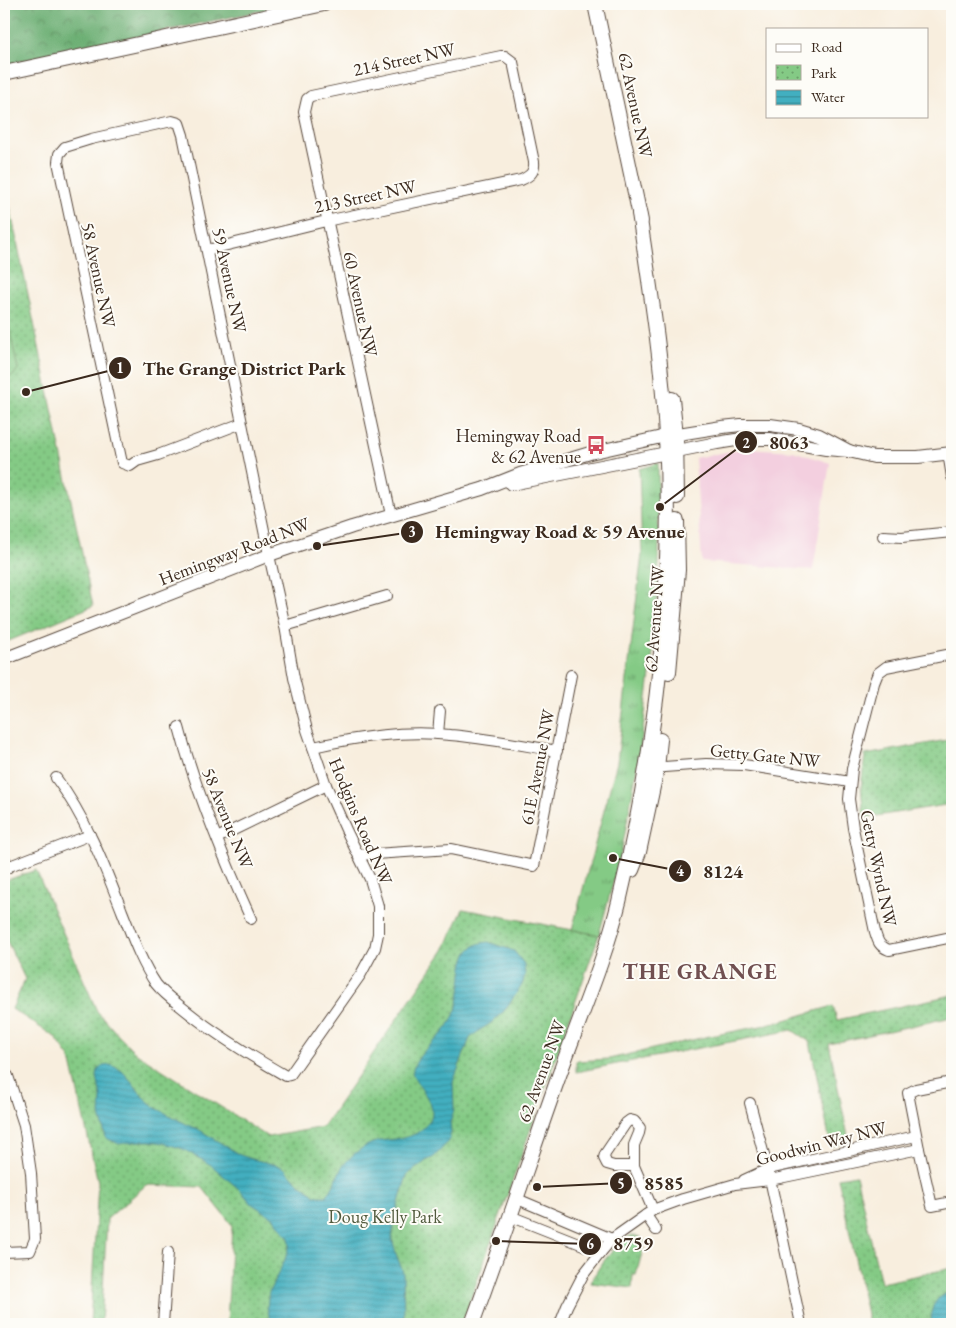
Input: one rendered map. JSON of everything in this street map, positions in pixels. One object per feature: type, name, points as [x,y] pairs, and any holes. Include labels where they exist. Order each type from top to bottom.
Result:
[{"type":"main road","points":[[4,73],[324,4]]},
{"type":"main road","name":"62 Avenue NW","points":[[472,1324],[499,1250],[515,1198],[605,950],[619,904],[639,852],[652,768],[668,570],[671,435],[639,214],[596,4]]},
{"type":"main road","points":[[602,33],[604,4]]},
{"type":"main road","name":"62 Avenue NW","points":[[482,1324],[499,1250]]},
{"type":"street","name":"214 Street NW","points":[[307,99],[311,96],[501,56],[513,62],[534,162],[534,168],[530,176]]},
{"type":"street","name":"60 Avenue NW","points":[[307,99],[304,112],[326,221],[391,515]]},
{"type":"street","name":"58 Avenue NW","points":[[182,130],[179,124],[172,121],[91,139],[66,146],[59,154],[58,162],[122,463],[130,466],[137,461],[158,455],[242,423]]},
{"type":"street","name":"59 Avenue NW","points":[[182,130],[270,555]]},
{"type":"street","name":"213 Street NW","points":[[207,250],[326,221],[521,180],[530,176]]},
{"type":"street","name":"Hemingway Road NW","points":[[482,489],[520,474],[590,453],[722,426],[777,426],[799,429],[818,436],[849,452]]},
{"type":"street","name":"Hemingway Road NW","points":[[4,659],[270,555],[352,527],[482,489],[742,439],[770,439],[849,452]]},
{"type":"street","points":[[849,452],[874,457],[950,453],[952,477]]},
{"type":"street","points":[[883,536],[902,537],[952,532]]},
{"type":"street","name":"Hodgins Road NW","points":[[56,778],[70,797],[97,848],[141,957],[156,984],[166,996],[234,1046],[286,1076],[290,1075],[361,974],[375,948],[378,934],[378,906],[370,879],[326,785],[307,730],[294,678],[270,555]]},
{"type":"street","points":[[285,626],[387,596]]},
{"type":"street","points":[[850,782],[878,673],[886,667],[952,654]]},
{"type":"street","name":"61E Avenue NW","points":[[358,855],[451,849],[534,866],[571,674]]},
{"type":"street","points":[[438,734],[440,711]]},
{"type":"street","name":"58 Avenue NW","points":[[179,726],[188,761],[217,838],[252,919]]},
{"type":"street","points":[[313,747],[377,735],[438,734],[557,751]]},
{"type":"street","name":"Getty Gate NW","points":[[652,768],[706,764],[744,765],[850,782]]},
{"type":"street","name":"Getty Wynd NW","points":[[850,782],[849,799],[853,828],[874,932],[882,948],[889,950],[952,937]]},
{"type":"street","points":[[217,838],[326,785]]},
{"type":"street","points":[[5,865],[90,835]]},
{"type":"street","points":[[4,1252],[30,1251],[35,1239],[31,1173],[24,1125],[6,1076]]},
{"type":"street","points":[[952,1082],[916,1089],[908,1093],[932,1206],[952,1202]]},
{"type":"street","points":[[750,1103],[769,1174],[801,1324]]},
{"type":"street","points":[[634,1166],[614,1166],[607,1164],[604,1158],[626,1123],[630,1120],[634,1121],[640,1128],[634,1145],[634,1166],[656,1230]]},
{"type":"street","name":"Goodwin Way NW","points":[[560,1324],[583,1275],[601,1252],[612,1239],[649,1213],[683,1199],[769,1174],[916,1136]]},
{"type":"street","name":"Goodwin Way NW","points":[[769,1174],[919,1149]]},
{"type":"street","points":[[515,1198],[612,1239]]},
{"type":"street","points":[[510,1216],[601,1252]]},
{"type":"street","points":[[163,1324],[168,1252]]},
{"type":"shaded area","points":[[747,448],[793,451],[830,463],[813,570],[702,562],[695,458]]},
{"type":"green space","points":[[4,4],[293,4],[4,65]]},
{"type":"green space","points":[[4,179],[93,606],[4,643]]},
{"type":"green space","points":[[8,323],[18,369],[13,376],[4,378],[4,324]]},
{"type":"green space","points":[[658,463],[659,563],[654,644],[640,752],[622,849],[599,935],[572,930],[617,762],[642,554],[639,469]]},
{"type":"green space","points":[[952,739],[952,804],[864,818],[861,787],[865,755]]},
{"type":"green space","name":"Doug Kelly Park","points":[[36,870],[97,1011],[135,1052],[268,1137],[323,1127],[444,950],[463,909],[599,935],[462,1324],[227,1324],[232,1225],[202,1187],[146,1185],[107,1219],[101,1324],[90,1324],[98,1182],[70,1058],[55,1037],[12,1009],[25,979],[4,935],[4,881]]},
{"type":"green space","points":[[952,995],[952,1017],[829,1044],[849,1141],[831,1147],[810,1042],[792,1030],[576,1072],[576,1061],[609,1059],[771,1024],[833,1006],[837,1020]]},
{"type":"green space","points":[[856,1175],[881,1283],[952,1268],[952,1292],[944,1294],[931,1315],[932,1324],[869,1324],[838,1178]]},
{"type":"green space","points":[[630,1236],[641,1237],[645,1242],[636,1275],[633,1275],[632,1288],[591,1283],[607,1257]]},
{"type":"water","points":[[488,942],[514,951],[524,964],[525,975],[522,985],[505,1010],[470,1038],[453,1082],[454,1110],[450,1123],[449,1141],[434,1157],[407,1175],[395,1216],[392,1238],[403,1272],[403,1324],[271,1324],[267,1307],[269,1292],[284,1262],[290,1245],[289,1238],[274,1218],[252,1204],[240,1190],[211,1165],[183,1149],[150,1141],[119,1144],[106,1138],[100,1115],[101,1097],[97,1077],[98,1069],[102,1066],[111,1065],[122,1071],[143,1097],[156,1108],[198,1129],[240,1155],[284,1168],[313,1194],[326,1196],[344,1165],[358,1151],[374,1143],[416,1134],[423,1129],[430,1119],[431,1106],[412,1073],[420,1056],[449,1025],[453,1017],[458,1001],[464,962],[468,952],[477,944]]},
{"type":"water","points":[[952,1292],[952,1324],[932,1324],[931,1313],[937,1300],[941,1296]]},
{"type":"place","name":"The Grange District Park","points":[[26,392]]},
{"type":"place","name":"Hemingway Road & 62 Avenue","points":[[596,445]]},
{"type":"place","name":"8063","points":[[660,507]]},
{"type":"place","name":"Hemingway Road & 59 Avenue","points":[[317,546]]},
{"type":"place","name":"8124","points":[[613,858]]},
{"type":"place","name":"8585","points":[[537,1187]]},
{"type":"place","name":"8759","points":[[496,1241]]},
{"type":"district","name":"THE GRANGE","points":[[700,971]]}]
